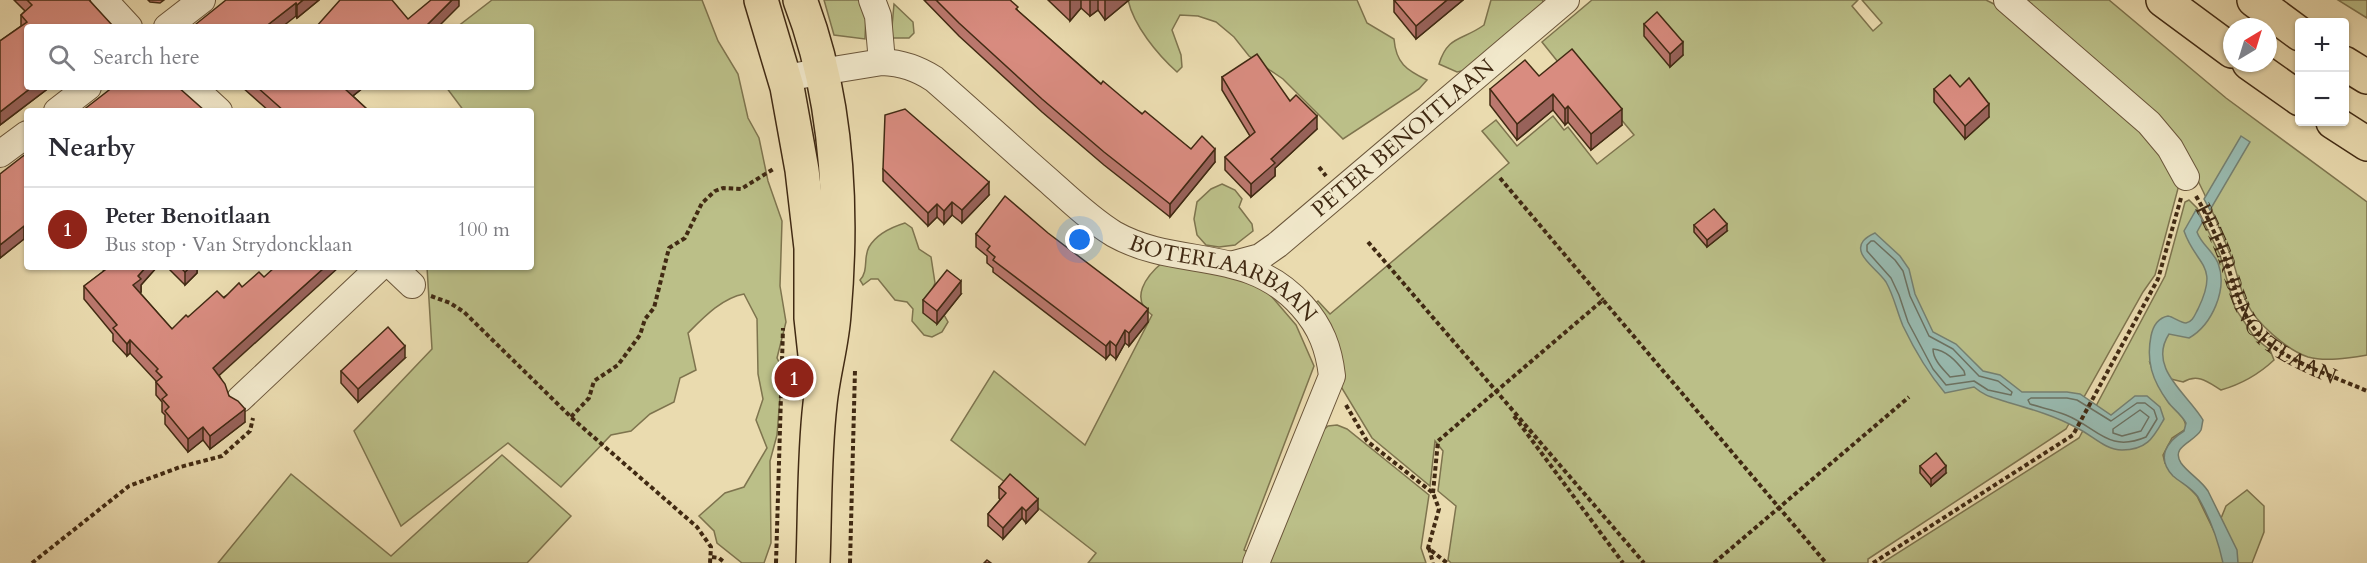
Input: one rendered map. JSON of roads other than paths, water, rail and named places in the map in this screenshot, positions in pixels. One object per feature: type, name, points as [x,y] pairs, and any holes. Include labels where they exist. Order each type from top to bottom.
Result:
[{"type":"main road","points":[[761,0],[784,78],[802,170],[811,248],[812,318],[820,404]]},
{"type":"main road","points":[[800,0],[822,70],[833,149],[839,222],[834,315],[820,404],[813,563]]},
{"type":"main road","points":[[2163,0],[2223,44]]},
{"type":"main road","points":[[2254,0],[2295,30]]},
{"type":"main road","points":[[2349,66],[2367,77]]},
{"type":"main road","points":[[2261,72],[2295,96]]},
{"type":"main road","points":[[2339,126],[2367,144]]},
{"type":"street","points":[[104,0],[126,24]]},
{"type":"street","points":[[171,24],[202,0]]},
{"type":"street","points":[[872,0],[878,16],[882,62]]},
{"type":"street","name":"PETER BENOITLAAN","points":[[1233,264],[1260,257],[1277,244],[1566,0]]},
{"type":"street","name":"PETER BENOITLAAN","points":[[2007,0],[2149,123],[2170,148],[2186,177]]},
{"type":"street","name":"BOTERLAARBAAN","points":[[784,78],[882,62],[916,68],[934,78],[1082,210],[1113,233],[1137,245],[1161,252],[1233,264],[1260,273],[1274,281],[1300,305],[1320,333],[1330,353],[1332,376],[1256,563]]},
{"type":"street","points":[[61,108],[84,90]]},
{"type":"street","points":[[196,90],[216,108]]},
{"type":"street","points":[[0,154],[24,136]]},
{"type":"street","points":[[244,396],[377,270]]},
{"type":"street","points":[[396,270],[412,285]]},
{"type":"water","points":[[2241,136],[2250,142],[2210,210],[2204,199]]},
{"type":"water","points":[[2196,210],[2203,221],[2197,232],[2218,263],[2221,273],[2219,295],[2211,315],[2197,332],[2189,338],[2169,334],[2164,346],[2163,358],[2172,380],[2203,420],[2201,430],[2181,448],[2178,457],[2184,467],[2208,491],[2237,550],[2238,563],[2223,563],[2213,529],[2198,497],[2173,476],[2165,463],[2165,451],[2168,445],[2184,431],[2186,423],[2162,394],[2154,378],[2149,354],[2151,336],[2156,323],[2168,316],[2188,322],[2195,315],[2204,294],[2207,283],[2204,266],[2184,231]]},
{"type":"water","points":[[1875,233],[1900,256],[1909,269],[1915,294],[1933,332],[1956,344],[1983,371],[2000,375],[2022,392],[2080,394],[2111,415],[2135,396],[2147,396],[2160,407],[2164,419],[2156,432],[2148,442],[2138,448],[2116,449],[2104,445],[2061,420],[1982,393],[1974,387],[1945,393],[1927,370],[1912,344],[1886,282],[1862,254],[1862,244]]},
{"type":"place","name":"Peter Benoitlaan","points":[[794,378]]}]
